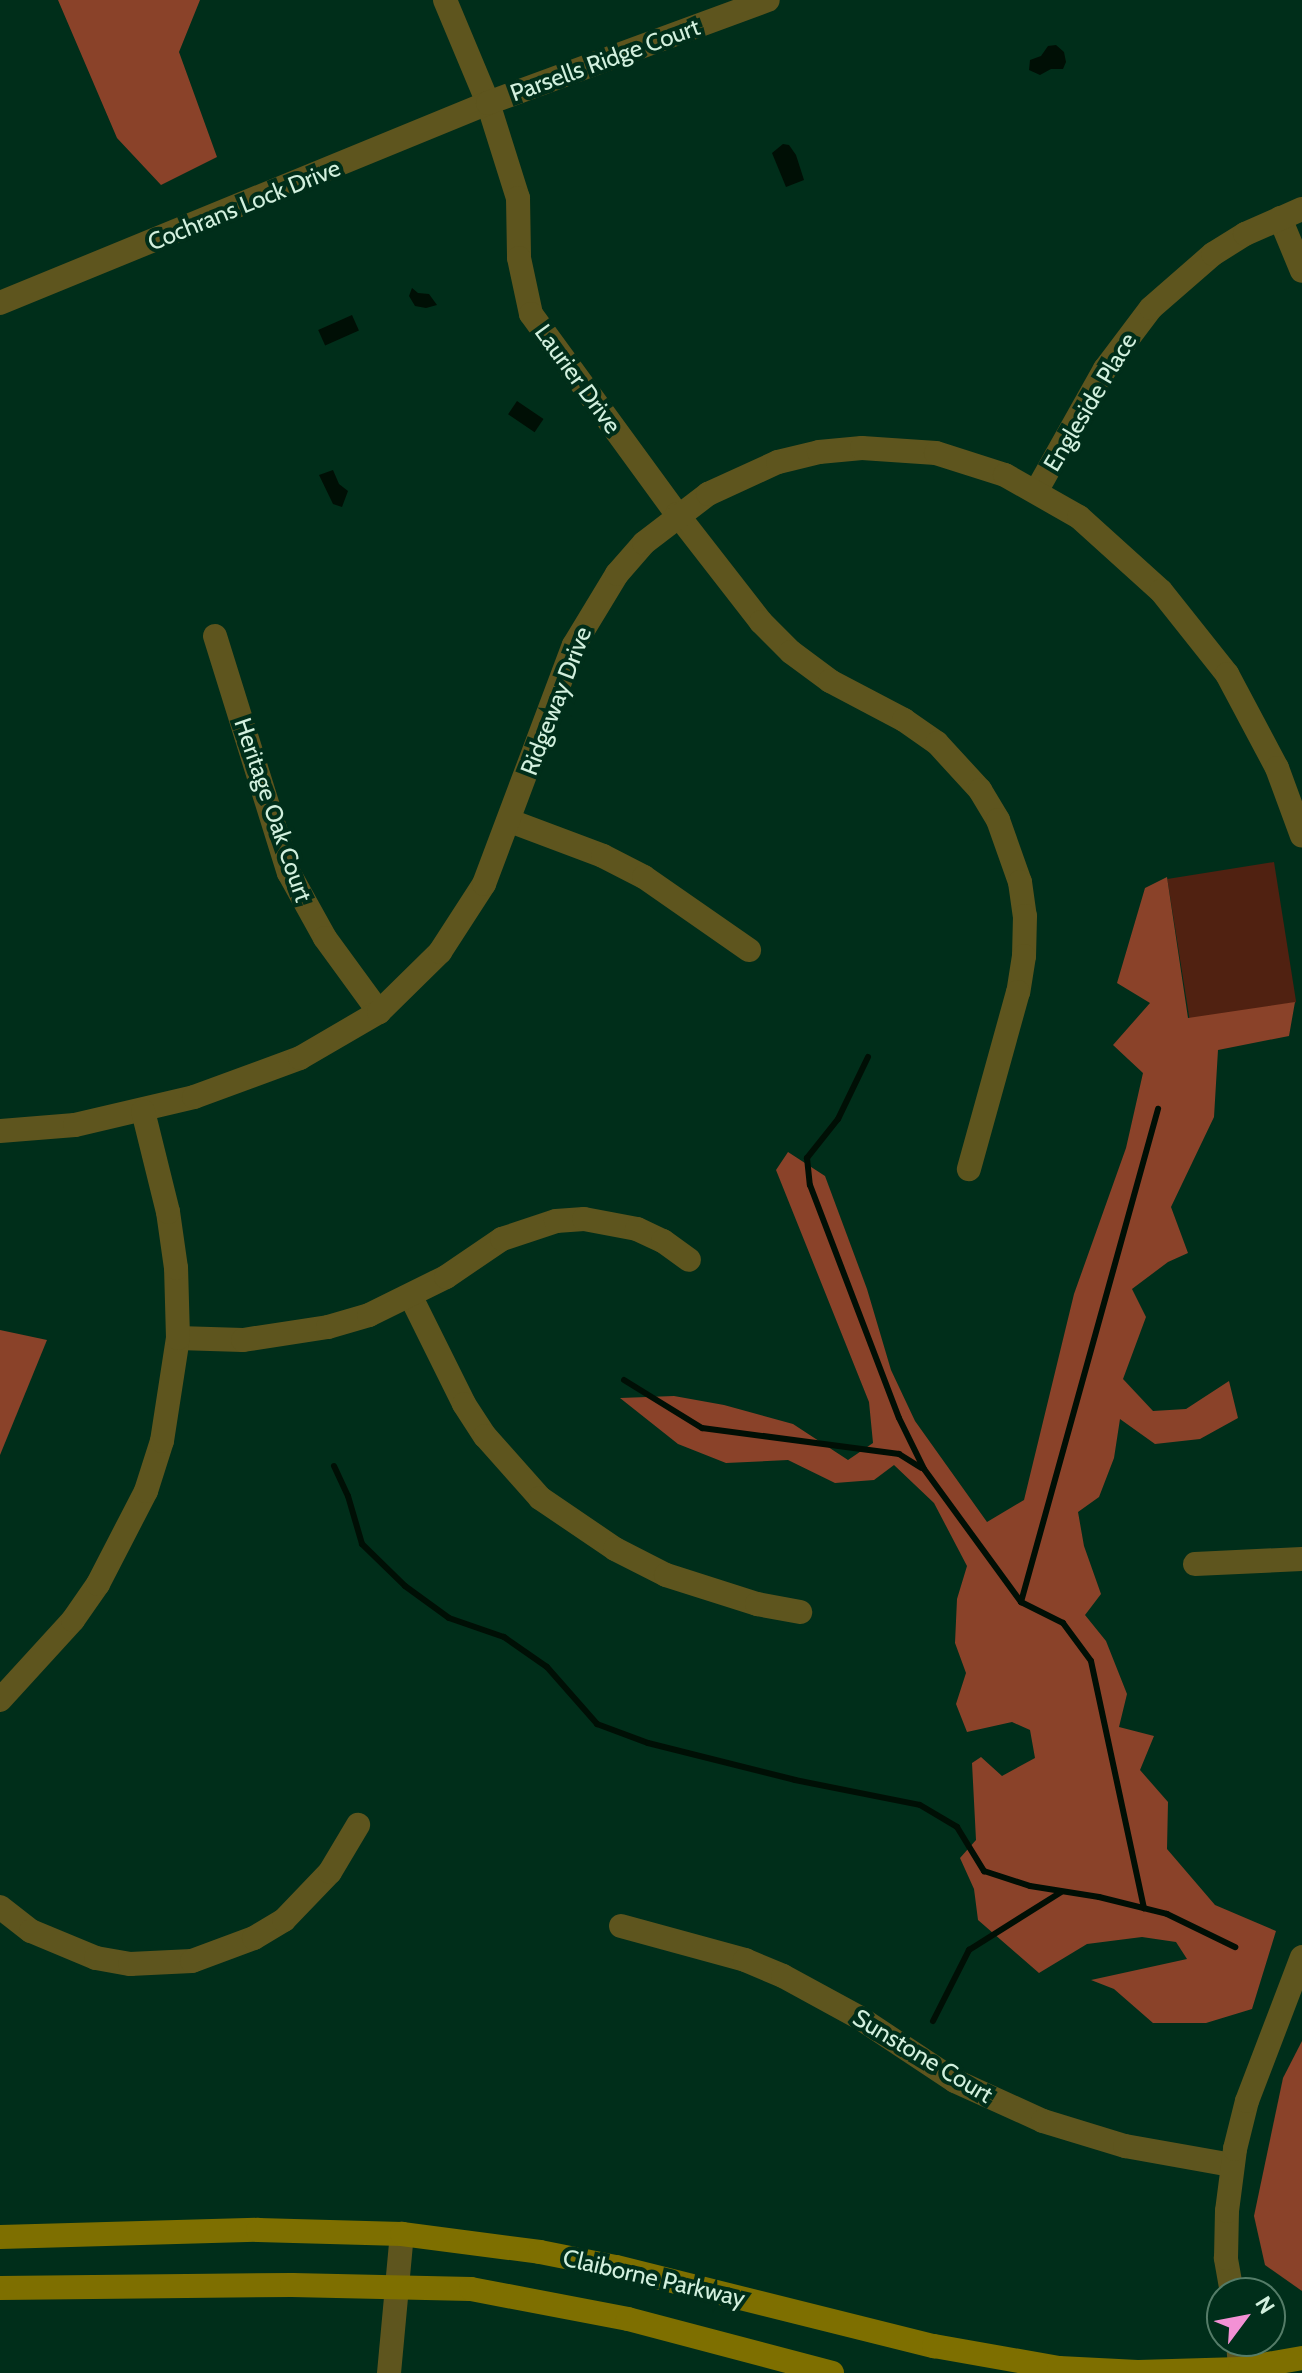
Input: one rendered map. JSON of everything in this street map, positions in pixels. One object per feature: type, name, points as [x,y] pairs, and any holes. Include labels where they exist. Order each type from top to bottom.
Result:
[{"type":"main road","name":"Claiborne Parkway","points":[[0,2237],[258,2230],[402,2234],[540,2252],[616,2267],[996,2359],[1059,2368],[1138,2372],[1240,2369],[1302,2358]]},
{"type":"main road","name":"Claiborne Parkway","points":[[0,2288],[471,2289],[628,2319],[832,2373]]},
{"type":"street","name":"Laurier Drive","points":[[445,0],[488,103],[518,198],[519,258],[531,314],[677,514],[761,622],[791,652],[830,681],[904,720],[937,743],[980,790],[998,820],[1020,882],[1024,956],[1018,992],[969,1169]]},
{"type":"street","name":"Parsells Ridge Court","points":[[488,103],[768,0]]},
{"type":"street","name":"Cochrans Lock Drive","points":[[0,303],[488,103]]},
{"type":"street","points":[[1291,213],[1302,271]]},
{"type":"street","name":"Engleside Place","points":[[1037,490],[1105,369],[1151,308],[1213,254],[1291,213]]},
{"type":"street","name":"Ridgeway Drive","points":[[0,1131],[75,1125],[143,1111],[300,1058],[379,1012],[413,983],[463,921],[484,884],[574,645],[593,609],[644,543],[677,514],[740,477],[778,462],[819,452],[862,448],[947,456],[1005,475],[1037,490],[1079,517],[1123,554],[1196,631],[1254,720],[1277,768],[1302,836]]},
{"type":"street","name":"Heritage Oak Court","points":[[215,636],[289,873],[325,938],[379,1012]]},
{"type":"street","points":[[510,821],[603,856],[644,877],[749,950]]},
{"type":"street","points":[[0,1700],[73,1620],[124,1539],[146,1491],[162,1441],[178,1338],[176,1268],[170,1226],[143,1111]]},
{"type":"street","points":[[178,1338],[243,1340],[328,1327],[411,1297],[502,1239],[556,1221],[584,1219],[637,1229],[689,1260]]},
{"type":"street","points":[[411,1297],[464,1404],[485,1436],[540,1498],[615,1549],[666,1575],[742,1600],[800,1612]]},
{"type":"street","points":[[1195,1564],[1302,1559]]},
{"type":"street","points":[[0,1907],[31,1931],[96,1958],[130,1964],[192,1961],[254,1938],[284,1920],[330,1872],[358,1825]]},
{"type":"street","name":"Sunstone Court","points":[[621,1926],[745,1960],[783,1976],[860,2018],[955,2081],[1043,2121],[1125,2146],[1232,2165]]},
{"type":"street","points":[[1229,2277],[1226,2258],[1232,2165],[1247,2101],[1302,1957]]},
{"type":"street","points":[[389,2373],[402,2234]]},
{"type":"street","points":[[1239,2357],[1240,2369]]},
{"type":"shaded area","points":[[58,0],[200,0],[179,52],[217,157],[161,185],[117,138]]},
{"type":"shaded area","points":[[1056,45],[1064,52],[1066,62],[1063,69],[1051,69],[1040,75],[1029,70],[1030,60],[1041,56],[1048,46]]},
{"type":"shaded area","points":[[783,144],[789,145],[796,155],[804,180],[786,187],[772,153]]},
{"type":"shaded area","points":[[412,288],[418,293],[429,294],[437,305],[426,308],[415,306],[409,296]]},
{"type":"shaded area","points":[[352,315],[359,331],[325,346],[318,330]]},
{"type":"shaded area","points":[[517,401],[544,419],[535,432],[508,414]]},
{"type":"shaded area","points":[[333,470],[339,484],[348,491],[342,507],[333,504],[319,475]]},
{"type":"shaded area","points":[[1274,862],[1296,1002],[1190,1019],[1167,879]]},
{"type":"shaded area","points":[[1167,877],[1188,1018],[1295,1002],[1289,1036],[1218,1050],[1214,1117],[1171,1207],[1188,1253],[1168,1262],[1132,1289],[1146,1317],[1123,1379],[1153,1411],[1186,1409],[1229,1381],[1238,1418],[1200,1439],[1155,1444],[1120,1419],[1114,1458],[1099,1497],[1078,1512],[1084,1546],[1101,1594],[1085,1615],[1106,1641],[1127,1694],[1119,1727],[1154,1736],[1140,1770],[1168,1802],[1167,1849],[1215,1905],[1276,1931],[1252,2009],[1206,2023],[1153,2023],[1114,1989],[1091,1980],[1187,1959],[1176,1942],[1142,1937],[1087,1944],[1039,1973],[978,1920],[974,1889],[960,1858],[976,1840],[972,1763],[981,1757],[1002,1776],[1035,1758],[1030,1730],[1012,1722],[967,1732],[956,1704],[966,1673],[955,1643],[957,1599],[967,1566],[934,1503],[894,1465],[874,1480],[835,1483],[788,1460],[726,1463],[678,1444],[620,1398],[674,1396],[724,1405],[793,1424],[848,1460],[873,1443],[869,1402],[776,1170],[788,1152],[825,1176],[867,1289],[891,1370],[915,1421],[987,1522],[1024,1500],[1074,1294],[1126,1148],[1143,1073],[1113,1045],[1150,1003],[1117,983],[1145,888]]},
{"type":"shaded area","points":[[0,1330],[47,1340],[0,1455]]},
{"type":"shaded area","points":[[1302,2041],[1302,2291],[1265,2265],[1254,2216],[1283,2078]]},
{"type":"waterway","points":[[868,1057],[838,1119],[807,1158],[810,1185],[899,1418],[924,1469],[1021,1602],[1063,1623],[1091,1661],[1144,1908]]},
{"type":"waterway","points":[[1021,1602],[1158,1109]]},
{"type":"waterway","points":[[624,1380],[702,1428],[899,1454],[921,1468]]},
{"type":"waterway","points":[[334,1466],[348,1496],[362,1544],[405,1586],[449,1618],[504,1637],[547,1667],[597,1724],[648,1743],[795,1780],[920,1805],[957,1827],[984,1871],[1030,1886],[1099,1897],[1167,1914],[1235,1947]]},
{"type":"waterway","points":[[933,2021],[969,1950],[1061,1892]]}]
